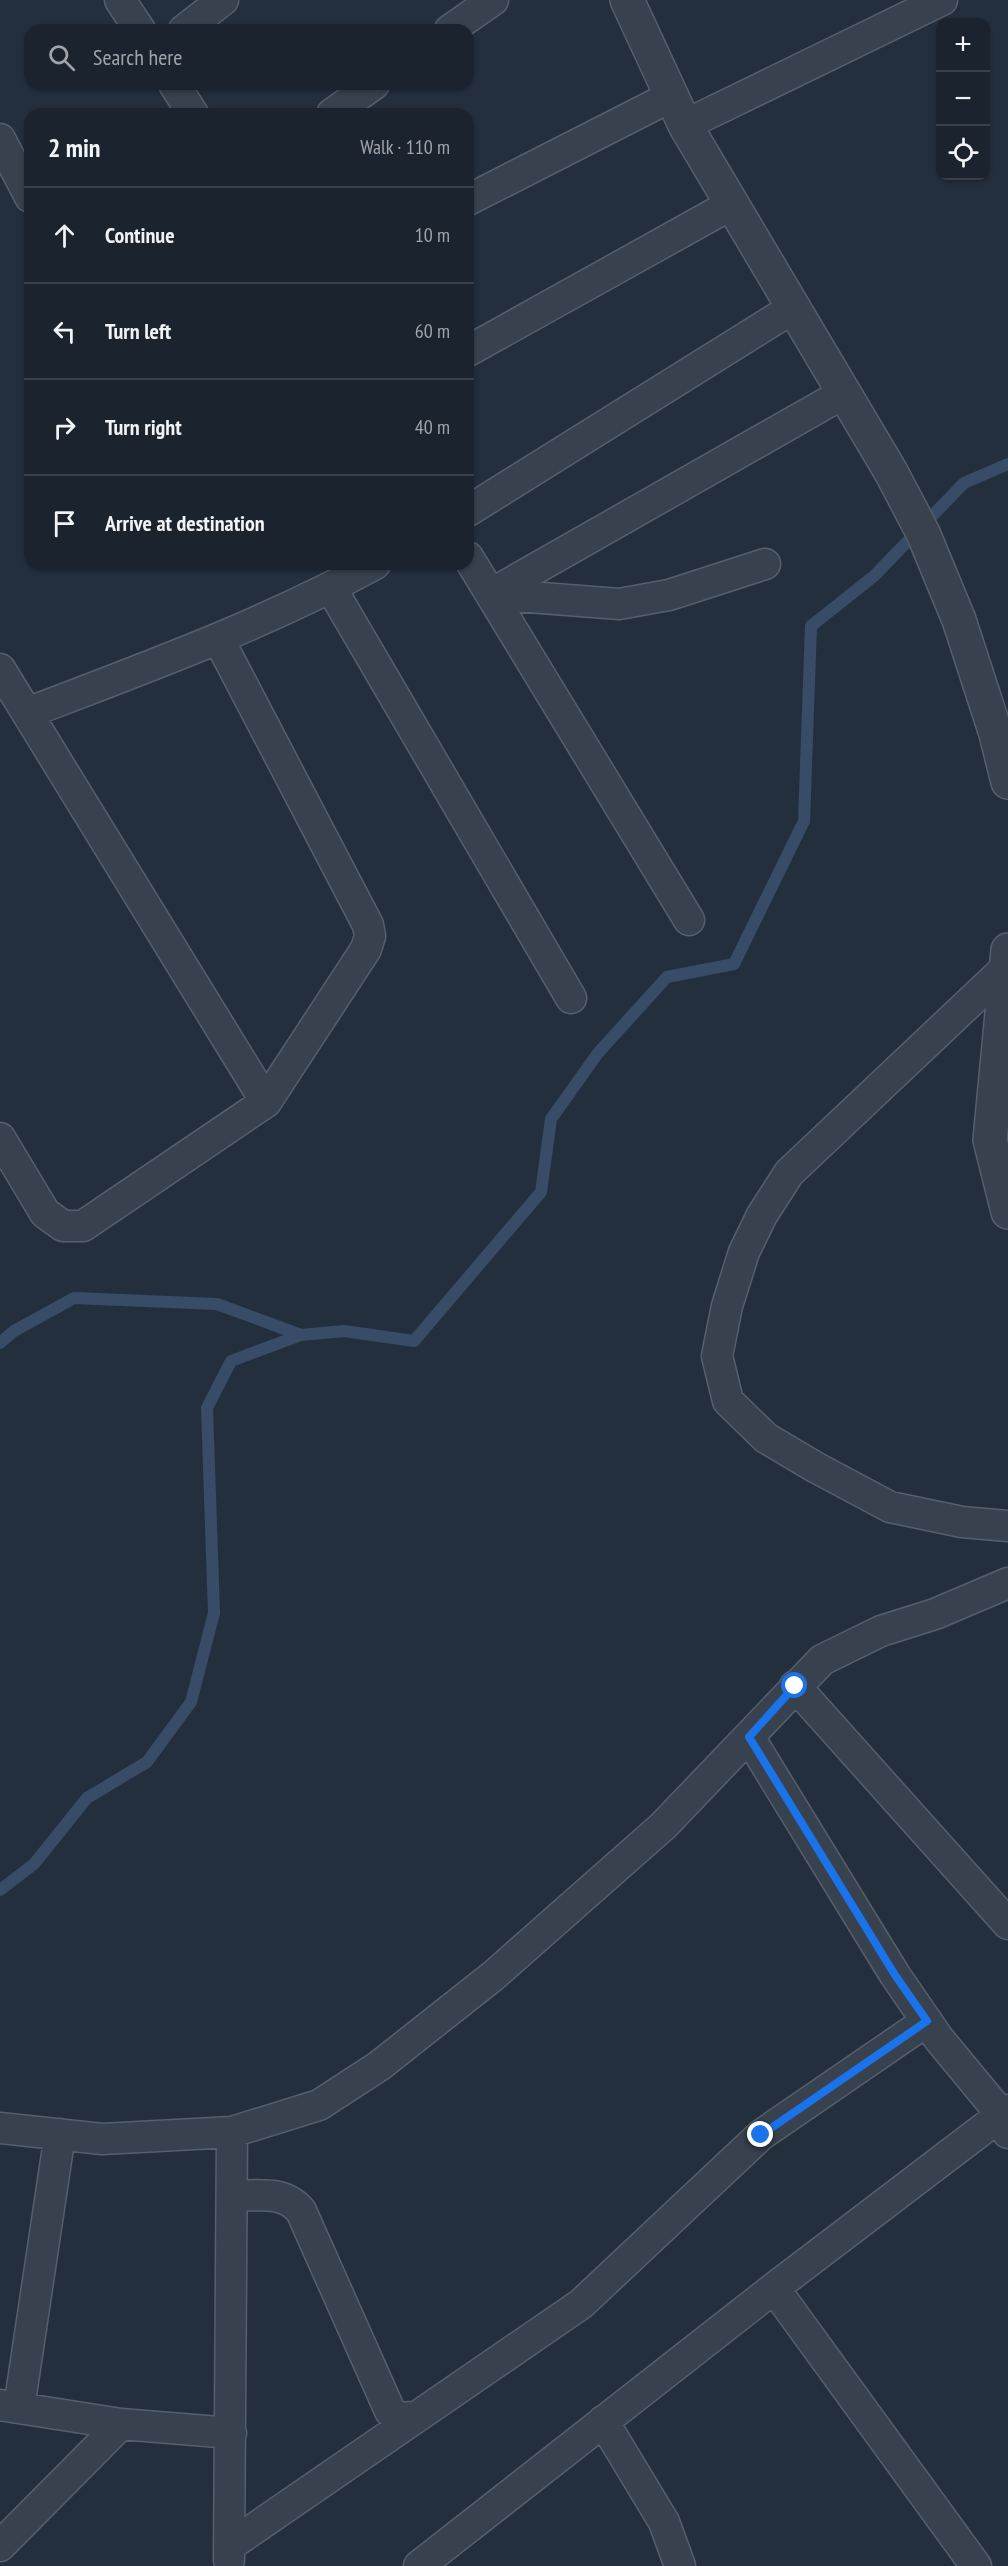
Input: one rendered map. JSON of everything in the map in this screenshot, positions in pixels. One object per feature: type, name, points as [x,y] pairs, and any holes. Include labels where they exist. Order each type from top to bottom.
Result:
[{"type":"street","points":[[120,0],[136,24]]},
{"type":"street","points":[[192,24],[223,0]]},
{"type":"street","points":[[459,24],[493,0]]},
{"type":"street","points":[[627,0],[679,111],[891,472],[923,533],[958,620],[996,734],[1008,782]]},
{"type":"street","points":[[474,197],[942,0]]},
{"type":"street","points":[[178,90],[189,108]]},
{"type":"street","points":[[340,108],[366,90]]},
{"type":"street","points":[[0,139],[24,185]]},
{"type":"street","points":[[474,348],[732,204]]},
{"type":"street","points":[[474,508],[793,308]]},
{"type":"street","points":[[491,594],[844,393]]},
{"type":"street","points":[[491,594],[619,604],[669,596],[765,564]]},
{"type":"street","points":[[474,567],[689,920]]},
{"type":"street","points":[[27,713],[219,640],[331,588],[364,570]]},
{"type":"street","points":[[331,588],[571,998]]},
{"type":"street","points":[[0,1138],[45,1213],[63,1226],[83,1226],[266,1102],[366,949],[370,936],[368,925],[219,640]]},
{"type":"street","points":[[0,669],[266,1102]]},
{"type":"street","points":[[1006,960],[990,1140],[1008,1212]]},
{"type":"street","points":[[1006,960],[789,1173],[762,1215],[744,1252],[727,1306],[717,1356],[728,1401],[766,1438],[815,1467],[890,1506],[962,1522],[1008,1526]]},
{"type":"street","points":[[0,2128],[102,2139],[232,2132],[319,2105],[380,2066],[493,1976],[663,1826],[822,1660],[882,1631],[935,1614],[1008,1583]]},
{"type":"street","points":[[795,1686],[1008,1924]]},
{"type":"street","points":[[419,2566],[774,2288],[1006,2119],[927,2021],[895,1975],[749,1737]]},
{"type":"street","points":[[229,2556],[414,2417],[581,2304],[761,2135],[927,2021]]},
{"type":"street","points":[[229,2556],[232,2132]]},
{"type":"street","points":[[60,2134],[9,2407],[121,2424],[231,2433]]},
{"type":"street","points":[[232,2196],[281,2196],[293,2201],[301,2211],[390,2411],[398,2418],[414,2417]]},
{"type":"street","points":[[774,2288],[976,2566]]},
{"type":"street","points":[[603,2421],[664,2522],[680,2566]]},
{"type":"street","points":[[0,2546],[121,2424]]},
{"type":"waterway","points":[[0,1890],[34,1864],[87,1798],[147,1762],[191,1702],[214,1613],[207,1408],[231,1361],[301,1335],[344,1331],[414,1341],[541,1192],[551,1119],[598,1053],[667,977],[734,964],[804,821],[811,626],[874,576],[964,483],[1008,464]]},
{"type":"waterway","points":[[0,1343],[14,1331],[74,1298],[217,1304],[301,1335]]},
{"type":"route","points":[[761,2135],[927,2021],[895,1975],[749,1737],[795,1686]]}]
